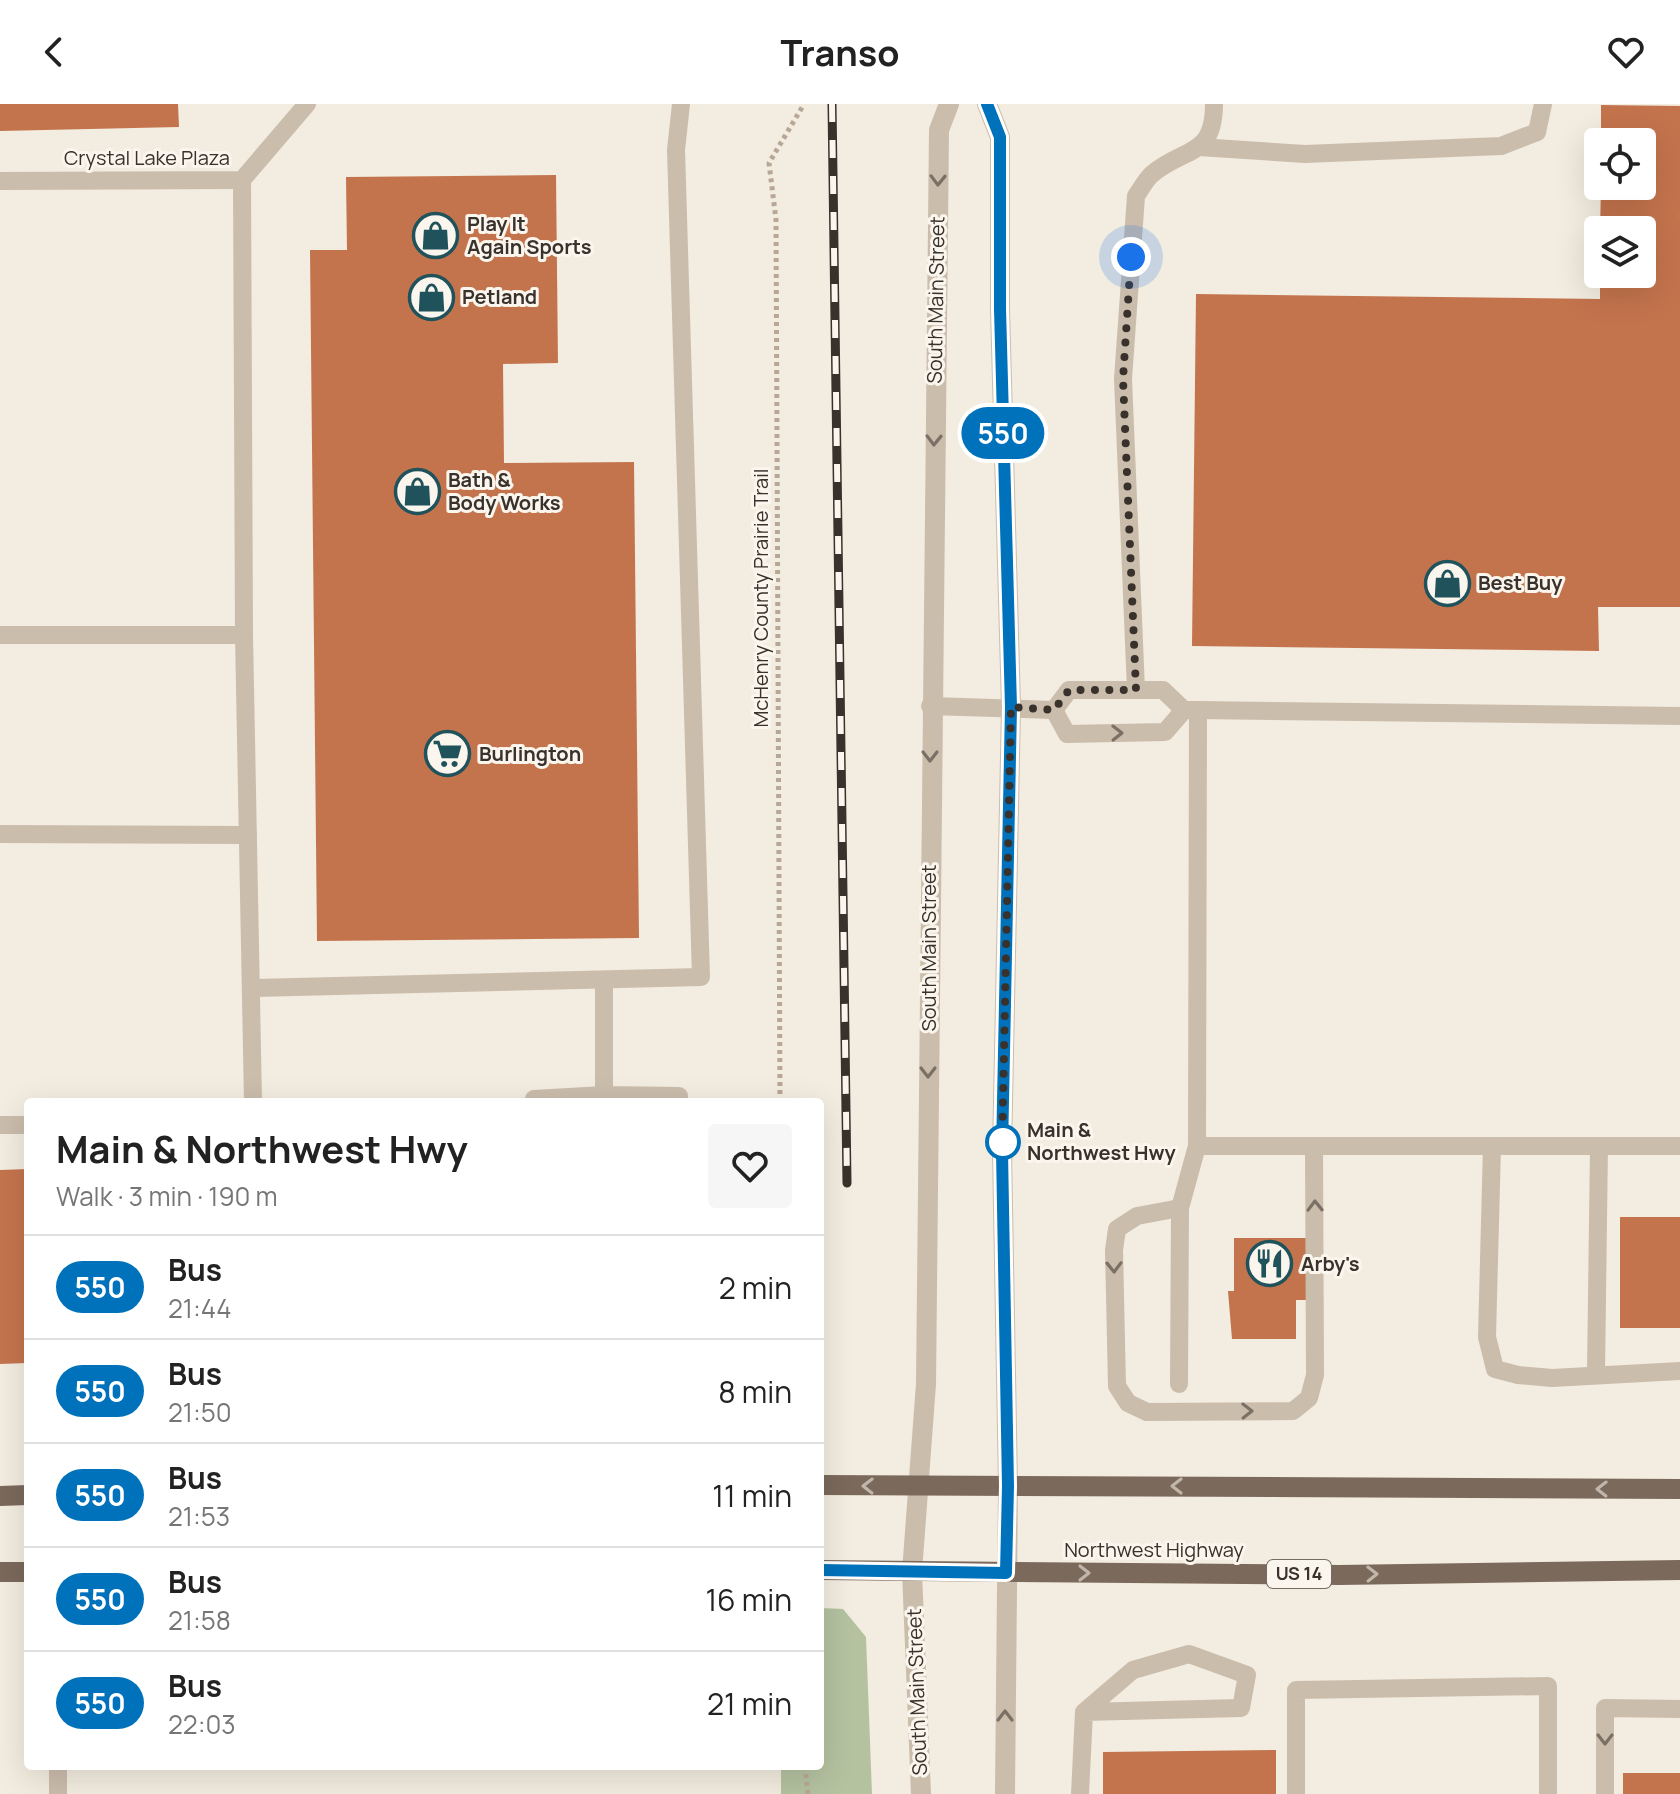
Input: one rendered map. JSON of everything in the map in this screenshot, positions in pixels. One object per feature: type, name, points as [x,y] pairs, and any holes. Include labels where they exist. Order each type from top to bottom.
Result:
[{"type":"main road","points":[[824,1485],[1680,1489]]},
{"type":"main road","points":[[0,1496],[24,1495]]},
{"type":"main road","name":"Northwest Highway","points":[[824,1570],[1339,1575],[1680,1570]]},
{"type":"main road","points":[[0,1572],[24,1572]]},
{"type":"street","name":"South Main Street","points":[[921,1794],[912,1572],[926,1384],[930,706],[939,130],[949,104]]},
{"type":"street","points":[[987,104],[1000,137],[1000,309],[1011,707],[1002,1151],[1008,1486],[1005,1794]]},
{"type":"lane","name":"Crystal Lake Plaza","points":[[0,181],[242,180],[307,104]]},
{"type":"lane","points":[[251,988],[701,977],[676,150],[681,104]]},
{"type":"lane","points":[[1136,690],[1123,379],[1136,196],[1152,174],[1199,147],[1214,125],[1214,104]]},
{"type":"lane","points":[[1199,147],[1305,154],[1501,146],[1537,132],[1543,104]]},
{"type":"lane","points":[[242,180],[244,635],[253,1098]]},
{"type":"lane","points":[[0,635],[244,635]]},
{"type":"lane","points":[[1054,710],[1069,690],[1163,690],[1191,710],[1680,716]]},
{"type":"lane","points":[[930,706],[1054,710]]},
{"type":"lane","points":[[1054,710],[1067,734],[1165,732],[1191,710]]},
{"type":"lane","points":[[1179,1384],[1180,1208],[1197,1146],[1191,710]]},
{"type":"lane","points":[[0,834],[248,835]]},
{"type":"lane","points":[[604,980],[604,1095]]},
{"type":"lane","points":[[552,1098],[604,1095],[679,1098]]},
{"type":"lane","points":[[0,1125],[24,1125]]},
{"type":"lane","points":[[1197,1146],[1680,1146]]},
{"type":"lane","points":[[1180,1208],[1137,1216],[1117,1229],[1114,1250],[1117,1386],[1128,1403],[1147,1412],[1293,1411],[1309,1398],[1315,1375],[1314,1146]]},
{"type":"lane","points":[[1492,1146],[1487,1337],[1495,1369],[1552,1378],[1596,1373],[1680,1371]]},
{"type":"lane","points":[[1596,1373],[1599,1146]]},
{"type":"lane","points":[[1080,1794],[1084,1712],[1133,1670],[1189,1654],[1247,1675],[1241,1708],[1084,1712]]},
{"type":"lane","points":[[1296,1794],[1296,1690],[1548,1686],[1548,1794]]},
{"type":"lane","points":[[1605,1794],[1605,1708],[1680,1709]]},
{"type":"lane","points":[[58,1770],[58,1794]]},
{"type":"path","name":"McHenry County Prairie Trail","points":[[780,1098],[776,220],[769,163],[804,104]]},
{"type":"path","points":[[805,1770],[808,1794]]},
{"type":"green space","points":[[824,1608],[843,1609],[866,1637],[872,1794],[781,1794],[781,1770],[824,1770]]},
{"type":"building","points":[[0,104],[178,104],[179,127],[0,131]]},
{"type":"building","points":[[1601,105],[1680,106],[1680,607],[1598,607],[1599,651],[1192,646],[1196,294],[1600,299],[1600,288],[1656,288],[1656,216],[1600,216],[1601,200],[1656,200],[1656,128],[1601,128]]},
{"type":"building","points":[[556,175],[558,363],[503,364],[504,463],[634,462],[639,938],[317,941],[310,250],[347,250],[346,177]]},
{"type":"building","points":[[24,1169],[24,1363],[0,1364],[0,1170]]},
{"type":"building","points":[[1620,1217],[1680,1217],[1680,1328],[1620,1328]]},
{"type":"building","name":"Arby's","points":[[1234,1238],[1306,1238],[1307,1300],[1296,1300],[1296,1339],[1232,1339],[1228,1291],[1234,1291]]},
{"type":"building","points":[[1276,1750],[1276,1794],[1103,1794],[1103,1752]]},
{"type":"building","points":[[1623,1773],[1680,1773],[1680,1794],[1623,1794]]},
{"type":"railway","points":[[832,104],[847,1183]]},
{"type":"bus line","name":"550","points":[[824,1570],[1006,1573],[1008,1486],[1002,1151],[1011,707],[1000,309],[1000,137],[987,104]]},
{"type":"place","name":"Play It Again Sports","points":[[436,235]]},
{"type":"place","name":"Petland","points":[[431,297]]},
{"type":"place","name":"Bath & Body Works","points":[[417,492]]},
{"type":"place","name":"Best Buy","points":[[1447,583]]},
{"type":"place","name":"Burlington","points":[[448,754]]},
{"type":"place","name":"Main & Northwest Hwy","points":[[1003,1142]]},
{"type":"place","name":"Arby's","points":[[1270,1264]]},
{"type":"route","points":[[1003,1142],[1002,1151],[1011,707],[1054,710],[1069,690],[1136,690],[1123,379],[1131,257]]}]
